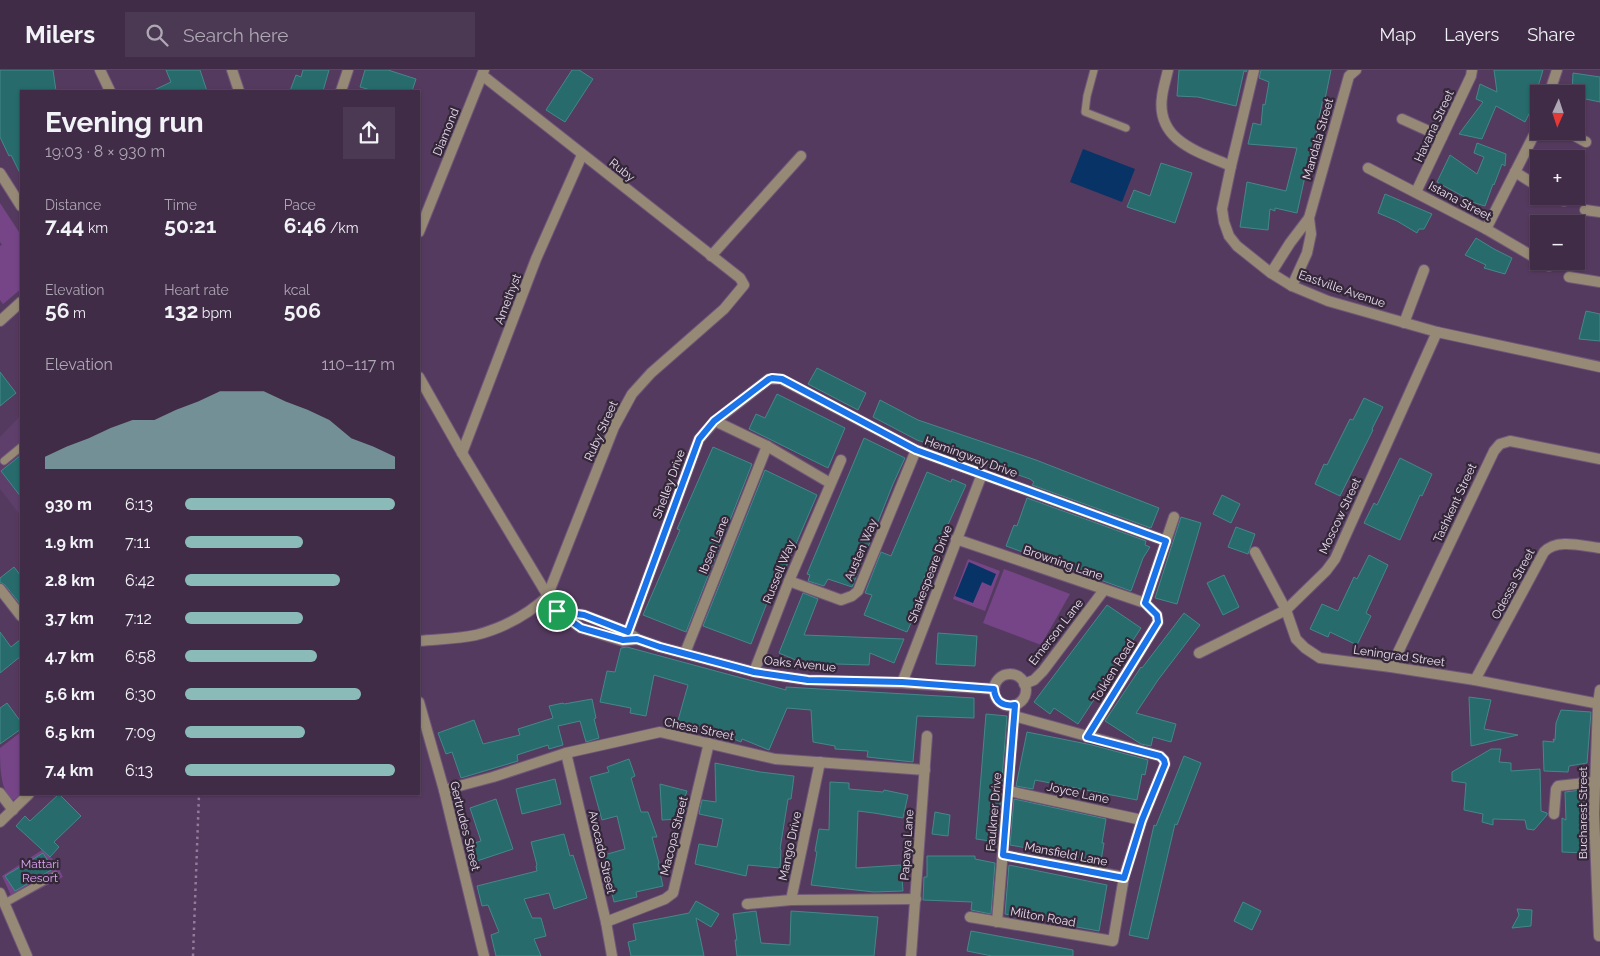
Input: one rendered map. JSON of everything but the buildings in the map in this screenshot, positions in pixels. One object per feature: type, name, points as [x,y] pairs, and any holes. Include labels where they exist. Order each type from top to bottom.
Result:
[{"type":"street","points":[[100,70],[110,90]]},
{"type":"street","points":[[232,70],[239,90]]},
{"type":"street","points":[[341,90],[348,70]]},
{"type":"street","points":[[1168,70],[1162,106],[1170,132],[1185,147],[1231,166]]},
{"type":"street","name":"Eastville Avenue","points":[[1254,70],[1222,209],[1229,236],[1238,246],[1271,273],[1292,286],[1328,301],[1437,332],[1600,367]]},
{"type":"street","name":"Mandala Street","points":[[1309,218],[1349,76],[1356,70]]},
{"type":"street","name":"Havana Street","points":[[1416,192],[1472,70]]},
{"type":"street","points":[[1553,85],[1557,70]]},
{"type":"street","name":"Ruby","points":[[483,73],[582,155],[740,278],[744,285]]},
{"type":"street","name":"Diamond","points":[[420,230],[483,73]]},
{"type":"street","points":[[1402,119],[1442,138]]},
{"type":"street","points":[[1486,229],[1531,140]]},
{"type":"street","points":[[1582,140],[1586,142]]},
{"type":"street","name":"Amethyst","points":[[462,453],[536,259],[582,155]]},
{"type":"street","points":[[712,256],[801,156]]},
{"type":"street","name":"Istana Street","points":[[1368,168],[1486,229],[1530,254]]},
{"type":"street","points":[[0,172],[20,204]]},
{"type":"street","points":[[1515,172],[1530,181]]},
{"type":"street","points":[[1585,210],[1600,212]]},
{"type":"street","points":[[1271,273],[1309,218]]},
{"type":"street","points":[[1292,286],[1306,253],[1311,234],[1309,218]]},
{"type":"street","points":[[1404,323],[1424,270]]},
{"type":"street","points":[[1569,277],[1600,282]]},
{"type":"street","name":"Ruby Street","points":[[548,597],[614,427],[632,394],[651,373],[724,308],[744,285]]},
{"type":"street","points":[[0,321],[20,303]]},
{"type":"street","name":"Moscow Street","points":[[1199,653],[1286,610],[1326,571],[1335,559],[1437,332]]},
{"type":"street","name":"Shelley Drive","points":[[628,632],[699,439],[714,421],[769,379],[776,378]]},
{"type":"street","name":"Hemingway Drive","points":[[776,378],[807,392],[916,450],[1166,541]]},
{"type":"street","name":"Oaks Avenue","points":[[420,379],[462,453],[557,611],[581,628],[623,640],[637,639]]},
{"type":"street","points":[[714,421],[767,446],[830,483]]},
{"type":"street","name":"Tashkent Street","points":[[1391,667],[1494,451],[1500,444],[1510,441],[1600,459]]},
{"type":"street","name":"Ibsen Lane","points":[[685,653],[767,446]]},
{"type":"street","name":"Austen Way","points":[[789,581],[841,600],[852,596],[858,591],[916,450]]},
{"type":"street","name":"Russell Way","points":[[754,672],[789,581],[841,460]]},
{"type":"street","name":"Shakespeare Drive","points":[[902,682],[982,474]]},
{"type":"street","points":[[1145,603],[1174,517]]},
{"type":"street","name":"Browning Lane","points":[[956,539],[1145,603],[1158,617]]},
{"type":"street","name":"Odessa Street","points":[[1475,680],[1544,552],[1548,548],[1560,544],[1600,548]]},
{"type":"street","name":"Leningrad Street","points":[[1256,552],[1286,610],[1296,639],[1320,658],[1475,680],[1599,704]]},
{"type":"street","points":[[0,589],[20,615]]},
{"type":"street","name":"Emerson Lane","points":[[1024,684],[1034,680],[1042,671],[1104,590]]},
{"type":"street","points":[[420,641],[476,635],[507,624],[532,610],[548,597]]},
{"type":"street","name":"Oaks Avenue","points":[[557,611],[584,615],[628,632],[637,639],[660,647],[754,672],[808,680],[902,682],[994,689]]},
{"type":"street","name":"Tolkien Road","points":[[1087,737],[1158,622],[1158,617]]},
{"type":"street","points":[[1014,711],[1024,697],[1026,690],[1024,684],[1016,676],[1004,675],[999,678],[994,689],[994,695],[997,700],[1014,711],[1087,737],[1160,756],[1164,760],[1165,764],[1142,820],[1124,878]]},
{"type":"street","name":"Bucharest Street","points":[[1599,936],[1594,782],[1600,690]]},
{"type":"street","name":"Faulkner Drive","points":[[997,922],[1014,711]]},
{"type":"street","name":"Gertrudes Street","points":[[420,713],[444,790],[484,956]]},
{"type":"street","name":"Chesa Street","points":[[444,790],[493,777],[566,753],[660,732],[775,759],[925,770]]},
{"type":"street","name":"Papaya Lane","points":[[911,956],[927,736]]},
{"type":"street","name":"Macopa Street","points":[[606,922],[665,899],[673,893],[709,743]]},
{"type":"street","name":"Avocado Street","points":[[566,753],[606,922],[612,956]]},
{"type":"street","name":"Mango Drive","points":[[820,762],[791,900],[916,899]]},
{"type":"street","points":[[1554,814],[1556,788],[1558,786],[1594,782]]},
{"type":"street","name":"Joyce Lane","points":[[1009,791],[1142,820]]},
{"type":"street","points":[[0,793],[13,810]]},
{"type":"street","points":[[0,822],[28,795]]},
{"type":"street","name":"Mansfield Lane","points":[[1003,855],[1124,878]]},
{"type":"street","name":"Milton Road","points":[[970,917],[1113,941],[1124,878]]},
{"type":"street","points":[[0,893],[27,956]]},
{"type":"street","points":[[747,904],[791,900]]},
{"type":"lane","points":[[1094,70],[1085,112],[1126,128]]},
{"type":"lane","points":[[4,461],[20,448]]},
{"type":"lane","points":[[5,904],[56,875]]},
{"type":"path","points":[[193,956],[198,795]]},
{"type":"shaded area","points":[[20,416],[20,515],[0,489],[0,437]]},
{"type":"green space","points":[[0,203],[20,233],[20,290],[3,304],[0,300],[0,246],[2,245],[0,242]]},
{"type":"green space","points":[[968,559],[1000,571],[985,611],[953,599]]},
{"type":"green space","points":[[1004,569],[1070,594],[1041,645],[983,623]]},
{"type":"green space","points":[[20,733],[20,795],[14,800],[9,797],[3,785],[0,748]]},
{"type":"green space","name":"Mattari Resort","points":[[42,850],[55,861],[63,877],[14,902],[2,876]]},
{"type":"water","points":[[1083,149],[1135,169],[1122,202],[1070,182]]},
{"type":"water","points":[[969,562],[996,574],[991,586],[982,582],[973,603],[955,596]]},
{"type":"route","points":[[769,379],[782,379],[916,450],[1166,541],[1145,603],[1157,615],[1158,622],[1087,737],[1160,756],[1165,764],[1142,820],[1124,878],[1003,855],[1015,705],[1008,706],[1002,704],[994,695],[994,689],[902,682],[808,680],[754,672],[637,639],[623,640],[581,628],[557,611],[584,615],[628,632],[699,439],[714,421],[769,379]]}]
